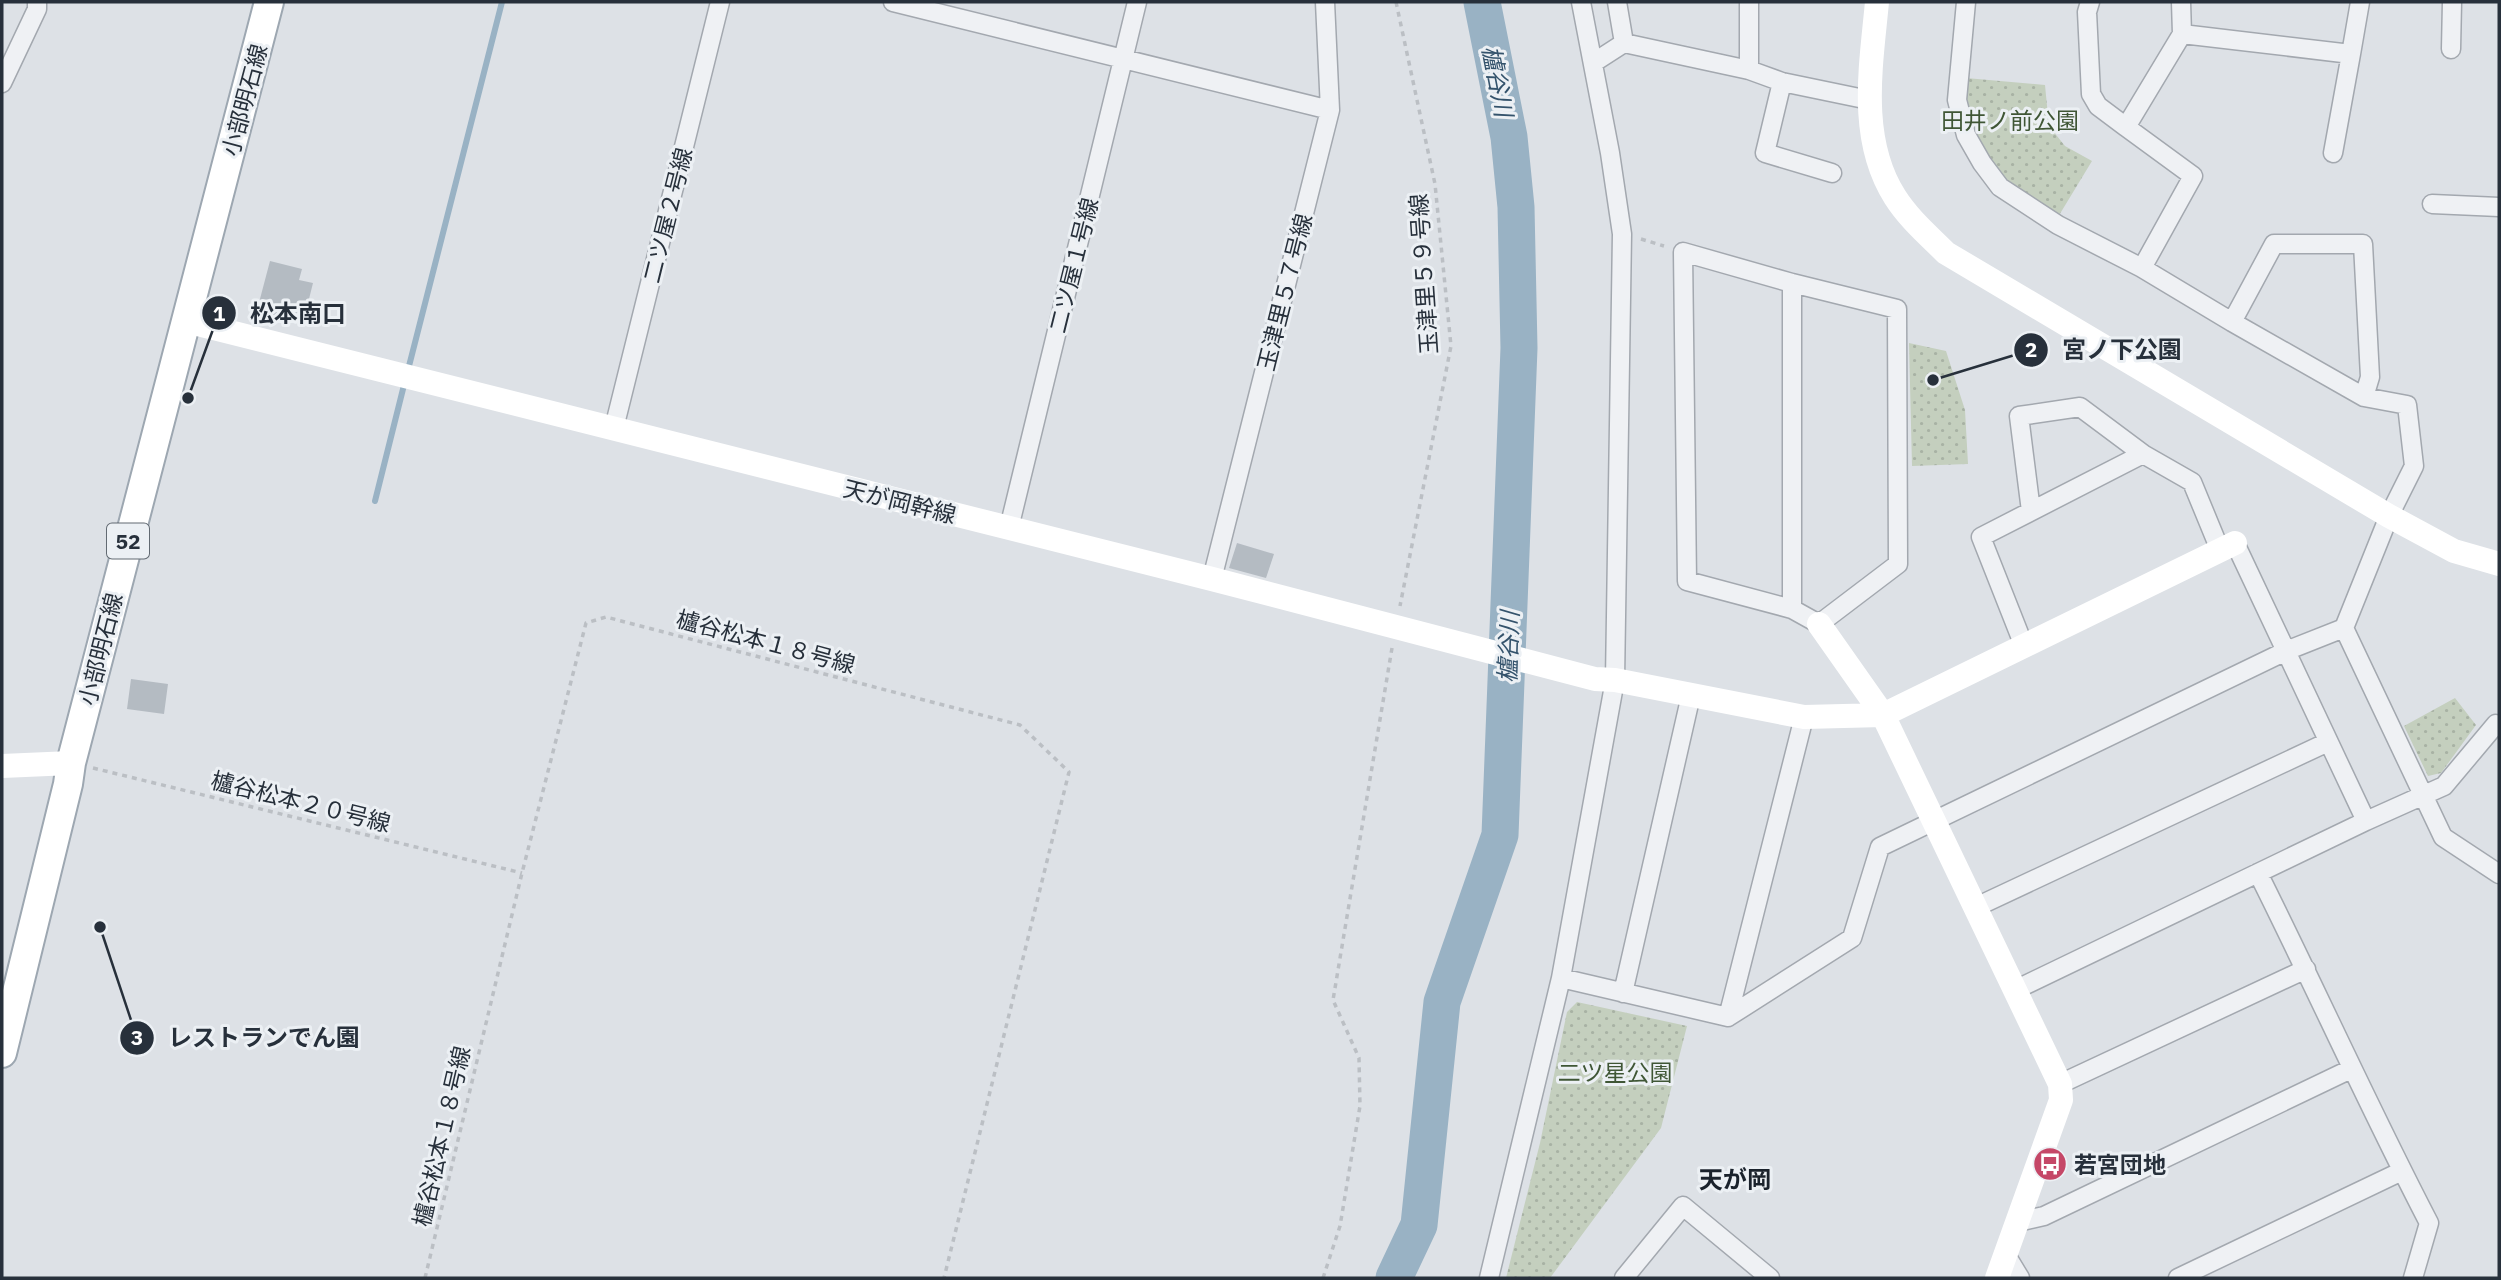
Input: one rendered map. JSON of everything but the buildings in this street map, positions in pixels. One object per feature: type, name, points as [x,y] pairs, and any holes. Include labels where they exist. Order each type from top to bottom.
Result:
[{"type":"main road","name":"小部明石線","points":[[2,1054],[68,784],[71,762],[269,2]]},
{"type":"street","points":[[2,83],[37,9],[37,2]]},
{"type":"street","name":"二ツ屋２号線","points":[[614,428],[720,2]]},
{"type":"street","points":[[893,2],[1330,110]]},
{"type":"street","name":"二ツ屋１号線","points":[[1009,528],[1137,2]]},
{"type":"street","name":"玉津里５７号線","points":[[1212,579],[1330,110],[1325,2]]},
{"type":"street","points":[[1489,1278],[1561,978],[1604,679],[1622,234],[1610,153],[1581,2]]},
{"type":"street","points":[[1617,2],[1625,43]]},
{"type":"street","points":[[1749,2],[1749,70]]},
{"type":"street","points":[[1877,2],[1869,100],[1877,154],[1894,195],[1913,221],[1947,253],[2389,516],[2454,551],[2499,564]]},
{"type":"street","points":[[1561,978],[1728,1017],[1852,938],[1881,847],[2286,652],[2344,628],[2389,516],[2414,466],[2407,405],[2364,397],[2142,268],[2058,225],[2000,187],[1966,135],[1957,100],[1966,2]]},
{"type":"street","points":[[2090,2],[2087,12],[2091,94],[2098,106],[2193,176],[2142,268]]},
{"type":"street","points":[[2126,127],[2182,34],[2181,2]]},
{"type":"street","points":[[2333,153],[2360,2]]},
{"type":"street","points":[[2451,49],[2452,2]]},
{"type":"street","points":[[2182,34],[2351,54]]},
{"type":"street","points":[[1593,64],[1625,43],[1749,70],[1782,82],[1869,100]]},
{"type":"street","points":[[1782,82],[1765,153],[1832,173]]},
{"type":"street","points":[[2432,204],[2499,207]]},
{"type":"street","points":[[2232,322],[2274,244],[2363,244],[2370,377],[2364,397]]},
{"type":"street","points":[[1819,624],[1898,564],[1897,309],[1683,252],[1687,581],[1792,609],[1819,624],[1883,715],[2060,1084],[2061,1100],[1997,1278]]},
{"type":"street","points":[[1792,283],[1792,609]]},
{"type":"street","name":"天が岡幹線","points":[[186,321],[1604,679],[1804,717],[1883,715]]},
{"type":"street","points":[[2031,511],[2020,416],[2080,407],[2143,454],[2192,482],[2286,652],[2366,821]]},
{"type":"street","points":[[2024,646],[1981,537],[2143,454]]},
{"type":"street","points":[[1883,715],[2227,547]]},
{"type":"street","points":[[2344,628],[2443,837],[2499,874]]},
{"type":"street","points":[[1623,993],[1691,695]]},
{"type":"street","points":[[1728,1017],[1804,717]]},
{"type":"street","points":[[2015,990],[2444,786],[2496,724],[2499,725]]},
{"type":"street","points":[[1976,906],[2328,742]]},
{"type":"street","points":[[2,766],[71,762]]},
{"type":"street","points":[[2258,873],[2306,969],[2351,1069],[2429,1223],[2413,1278]]},
{"type":"street","points":[[2060,1084],[2306,969]]},
{"type":"street","points":[[2018,1222],[2043,1216],[2351,1069]]},
{"type":"street","points":[[2178,1278],[2402,1171]]},
{"type":"street","points":[[1624,1278],[1683,1206],[1769,1278]]},
{"type":"street","points":[[2006,1255],[2020,1278]]},
{"type":"path","name":"玉津里５９号線","points":[[1323,1278],[1340,1226],[1360,1106],[1359,1058],[1333,1000],[1451,346],[1435,184],[1396,2]]},
{"type":"path","points":[[1622,234],[1683,252]]},
{"type":"path","name":"櫨谷松本１８号線","points":[[425,1278],[522,873],[586,623],[606,617],[1020,725],[1069,772],[944,1278]]},
{"type":"path","name":"櫨谷松本２０号線","points":[[71,762],[522,873]]},
{"type":"green space","name":"田井ノ前公園","points":[[1966,78],[2045,85],[2049,126],[2065,146],[2092,161],[2058,217],[2007,185],[1979,145],[1964,99]]},
{"type":"green space","points":[[1909,343],[1946,351],[1965,410],[1968,464],[1912,466]]},
{"type":"green space","points":[[2455,698],[2476,725],[2441,773],[2428,776],[2404,726]]},
{"type":"green space","name":"二ツ星公園","points":[[1577,1002],[1687,1026],[1661,1128],[1550,1278],[1506,1278],[1540,1143],[1567,1012]]},
{"type":"waterway","points":[[408,370],[502,2]]},
{"type":"waterway","name":"櫨谷川","points":[[1394,1278],[1419,1225],[1442,1002],[1500,835],[1519,348],[1516,207],[1509,137],[1482,2]]},
{"type":"waterway","points":[[375,501],[405,381]]},
{"type":"place","name":"宮ノ下公園","points":[[1933,380]]},
{"type":"place","name":"松本南口","points":[[188,398]]},
{"type":"place","name":"レストランでん園","points":[[100,927]]},
{"type":"place","name":"若宮団地","points":[[2050,1164]]},
{"type":"district","name":"天が岡","points":[[1735,1179]]}]
